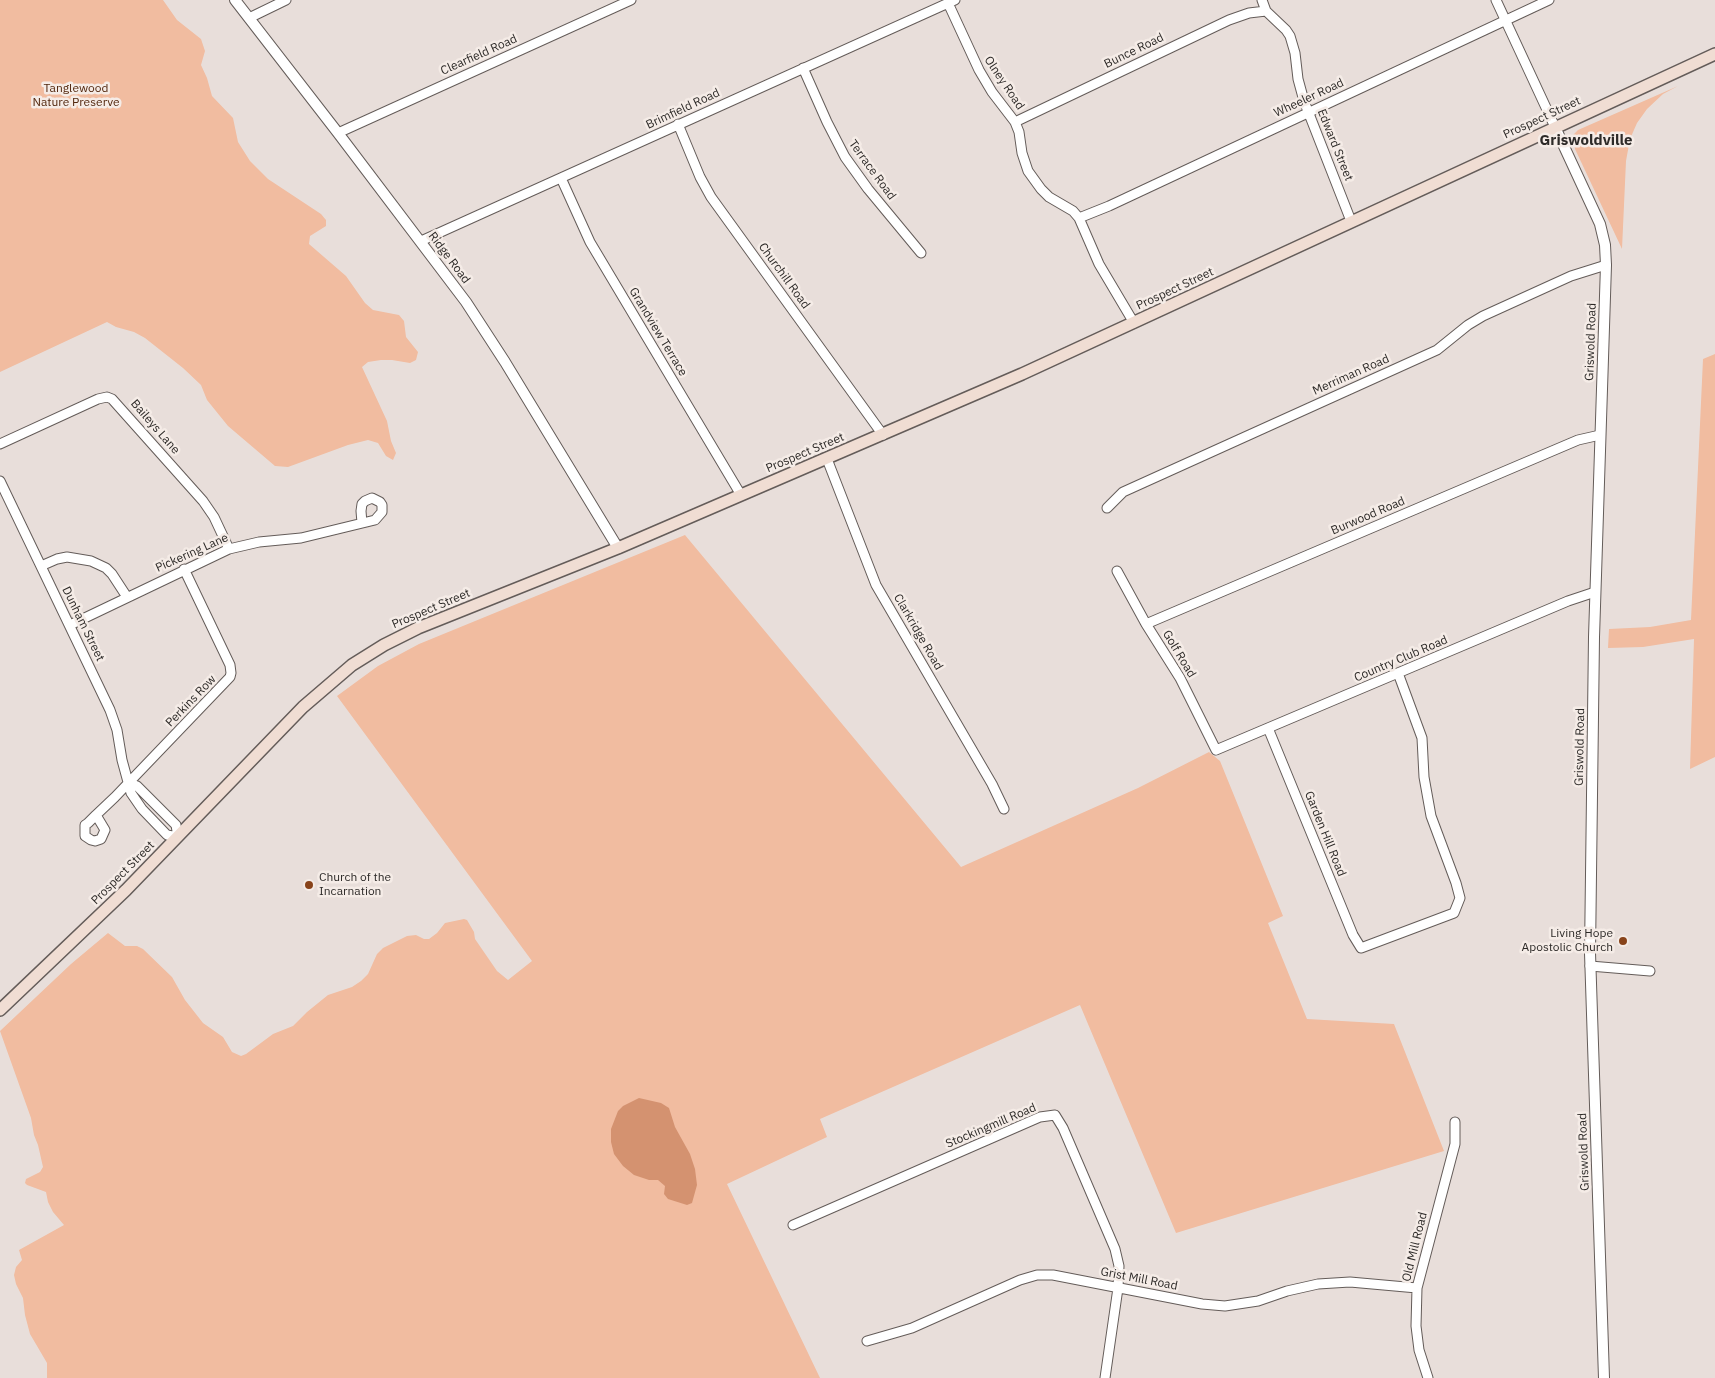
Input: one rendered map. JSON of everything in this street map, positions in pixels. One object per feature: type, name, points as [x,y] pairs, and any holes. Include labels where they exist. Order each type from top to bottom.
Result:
[{"type":"main road","name":"Prospect Street","points":[[0,1010],[126,890],[304,708],[334,680],[374,650],[418,628],[618,548],[1031,370],[1715,54]]},
{"type":"street","name":"Ridge Road","points":[[235,0],[421,241],[488,334],[618,548]]},
{"type":"street","points":[[249,18],[286,0]]},
{"type":"street","name":"Clearfield Road","points":[[338,133],[631,0]]},
{"type":"street","name":"Edward Street","points":[[1262,0],[1266,11],[1290,36],[1295,53],[1299,85],[1350,221]]},
{"type":"street","points":[[1496,0],[1555,127]]},
{"type":"street","name":"Wheeler Road","points":[[1079,218],[1109,206],[1549,0]]},
{"type":"street","name":"Brimfield Road","points":[[421,241],[951,2]]},
{"type":"street","name":"Olney Road","points":[[951,2],[979,70],[992,92],[1015,122],[1019,132],[1024,163],[1034,180],[1049,197],[1073,211],[1079,218],[1099,264],[1134,323]]},
{"type":"street","name":"Bunce Road","points":[[1015,122],[1229,20],[1249,13],[1266,11]]},
{"type":"street","name":"Terrace Road","points":[[803,68],[826,122],[845,157],[868,189],[920,253]]},
{"type":"street","name":"Churchill Road","points":[[678,124],[700,177],[712,197],[883,435]]},
{"type":"street","name":"Griswold Road","points":[[1555,127],[1600,224],[1604,237],[1606,266],[1595,592],[1590,966],[1604,1378]]},
{"type":"street","name":"Grandview Terrace","points":[[561,178],[596,252],[741,496]]},
{"type":"street","name":"Merriman Road","points":[[1108,508],[1123,492],[1437,350],[1468,325],[1483,316],[1571,276],[1586,270],[1606,266]]},
{"type":"street","name":"Baileys Lane","points":[[0,444],[98,399],[107,397],[112,399],[204,501],[229,549]]},
{"type":"street","name":"Burwood Road","points":[[1146,624],[1578,440],[1600,435]]},
{"type":"street","name":"Clarkridge Road","points":[[827,459],[876,585],[992,784],[1004,809]]},
{"type":"street","name":"Dunham Street","points":[[0,481],[114,720],[129,783]]},
{"type":"street","name":"Pickering Lane","points":[[70,625],[229,549],[259,542],[301,538],[362,523]]},
{"type":"street","points":[[41,566],[58,559],[67,558],[91,561],[106,568],[127,597]]},
{"type":"street","name":"Perkins Row","points":[[129,783],[232,673],[230,665],[184,569]]},
{"type":"street","name":"Golf Road","points":[[1117,571],[1146,624],[1180,678],[1216,750]]},
{"type":"street","name":"Country Club Road","points":[[1216,750],[1568,601],[1595,592]]},
{"type":"street","name":"Garden Hill Road","points":[[1268,728],[1353,934],[1361,948],[1454,913],[1460,898],[1431,816],[1424,777],[1422,738],[1398,674]]},
{"type":"street","points":[[96,815],[129,783],[136,786],[176,825],[178,837]]},
{"type":"street","points":[[1590,966],[1650,971]]},
{"type":"street","name":"Stockingmill Road","points":[[793,1225],[1040,1117],[1055,1115],[1066,1136],[1114,1249],[1119,1266],[1118,1288],[1105,1378]]},
{"type":"street","name":"Old Mill Road","points":[[1428,1378],[1419,1350],[1416,1326],[1417,1288],[1455,1144],[1455,1122]]},
{"type":"street","name":"Grist Mill Road","points":[[867,1341],[912,1328],[1020,1280],[1037,1275],[1053,1275],[1202,1304],[1225,1306],[1258,1301],[1287,1291],[1326,1284],[1350,1282],[1417,1288]]},
{"type":"green space","name":"Tanglewood Nature Preserve","points":[[0,0],[163,0],[177,20],[201,39],[205,51],[201,65],[212,96],[233,118],[238,142],[250,161],[268,179],[321,214],[326,220],[326,226],[310,236],[309,244],[346,276],[365,303],[373,310],[399,315],[404,321],[406,337],[418,352],[416,360],[410,363],[381,360],[368,362],[362,367],[387,421],[391,441],[396,453],[393,460],[386,456],[378,443],[368,440],[348,445],[288,467],[275,466],[228,426],[207,400],[201,385],[183,368],[145,338],[107,322],[0,372]]},
{"type":"green space","points":[[1678,86],[1663,94],[1647,109],[1637,123],[1630,139],[1626,161],[1622,249],[1575,149],[1573,135],[1578,130]]},
{"type":"green space","points":[[1715,354],[1715,757],[1690,769],[1694,639],[1643,647],[1608,648],[1609,629],[1650,627],[1691,620],[1703,359]]},
{"type":"green space","points":[[685,535],[961,867],[1138,788],[1209,752],[1220,761],[1283,916],[1268,923],[1307,1019],[1394,1024],[1444,1151],[1176,1233],[1080,1005],[820,1119],[827,1137],[727,1184],[820,1378],[47,1378],[47,1363],[30,1334],[23,1298],[14,1275],[16,1267],[22,1260],[19,1250],[64,1225],[53,1212],[46,1192],[25,1183],[26,1179],[40,1172],[43,1167],[31,1118],[0,1031],[71,964],[108,933],[125,946],[137,946],[143,949],[172,977],[185,1000],[203,1023],[223,1037],[232,1052],[241,1056],[273,1034],[293,1026],[328,995],[352,987],[361,981],[368,974],[377,954],[383,948],[407,936],[416,935],[429,939],[445,923],[467,920],[474,932],[475,939],[497,971],[508,980],[532,961],[337,696],[378,666],[419,644]]},
{"type":"shaded area","points":[[639,1098],[661,1103],[669,1108],[675,1127],[690,1154],[695,1169],[697,1185],[692,1203],[687,1205],[668,1199],[664,1194],[665,1186],[658,1180],[649,1180],[634,1175],[623,1166],[614,1154],[611,1142],[611,1129],[618,1111],[623,1106]]},
{"type":"place","name":"Church of the Incarnation","points":[[309,885]]},
{"type":"place","name":"Living Hope Apostolic Church","points":[[1623,941]]},
{"type":"district","name":"Griswoldville","points":[[1586,141]]}]
